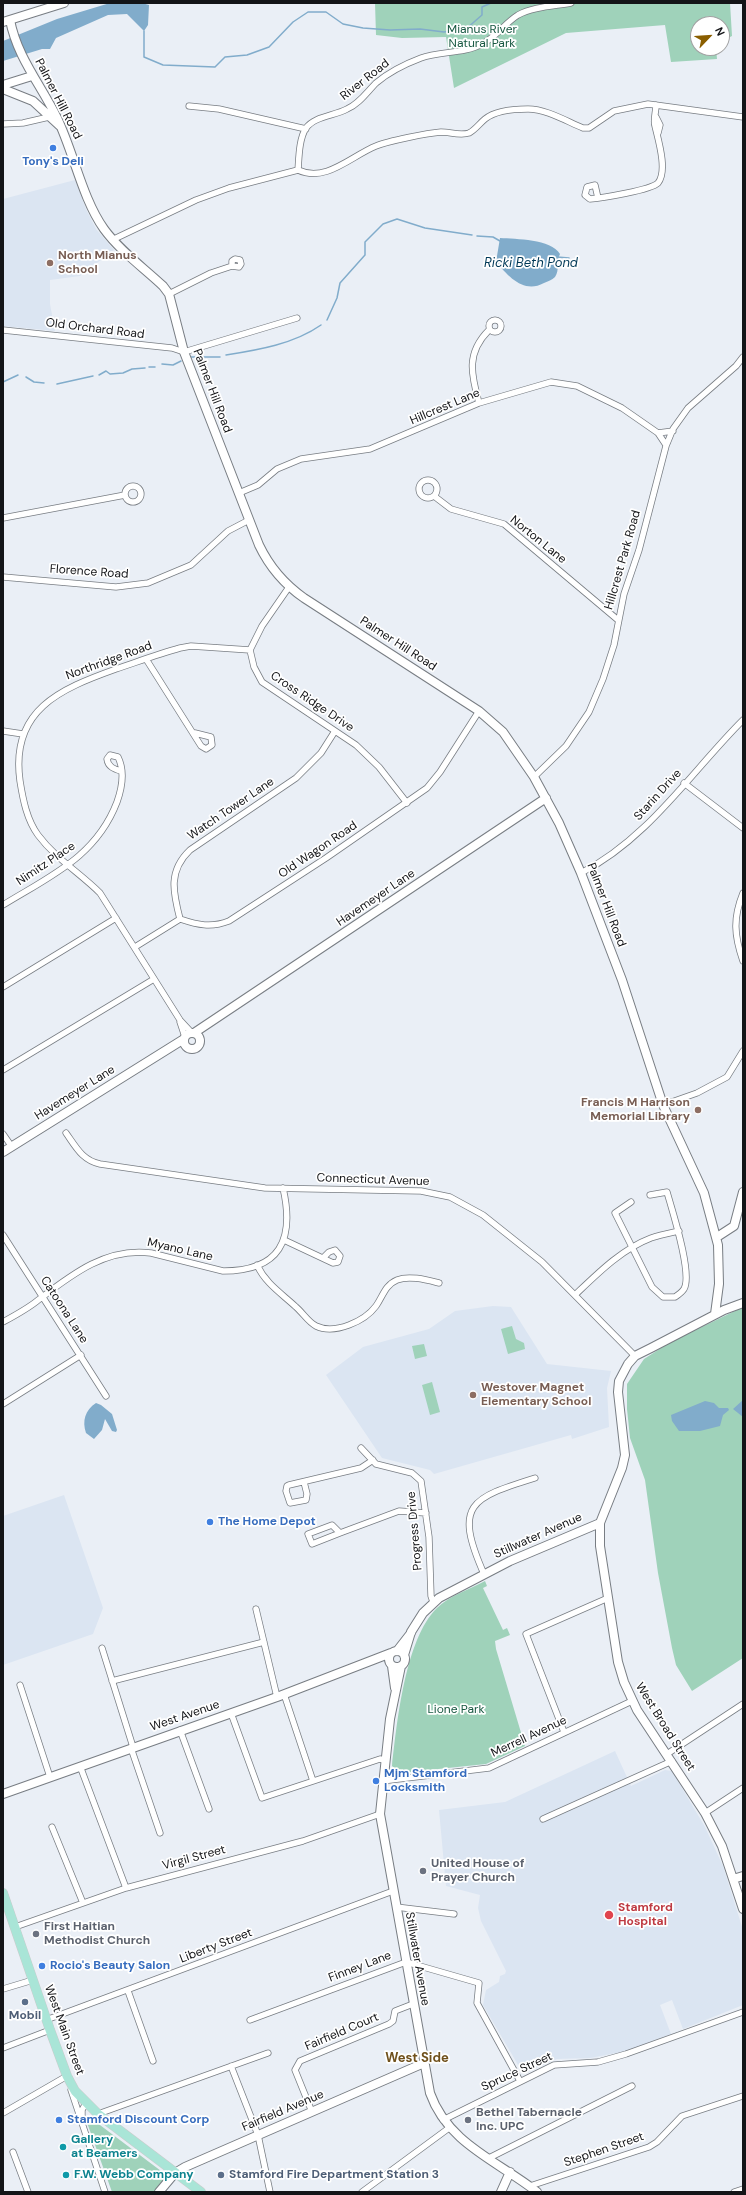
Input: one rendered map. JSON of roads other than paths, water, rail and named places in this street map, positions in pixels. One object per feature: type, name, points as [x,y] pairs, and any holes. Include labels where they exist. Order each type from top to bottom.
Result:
[{"type":"main road","points":[[6,21],[46,6],[64,3]]},
{"type":"main road","name":"Palmer Hill Road","points":[[6,21],[13,32],[32,76],[60,126],[94,212],[112,240],[163,286],[169,294],[184,352],[266,560],[289,587],[479,711],[503,732],[534,777],[546,798],[581,873],[622,980],[662,1105],[704,1193],[717,1237],[720,1275],[714,1314]]},
{"type":"main road","points":[[3,85],[32,76]]},
{"type":"main road","points":[[3,89],[32,101],[60,126]]},
{"type":"main road","name":"Havemeyer Lane","points":[[3,1152],[189,1036],[546,798]]},
{"type":"main road","name":"Havemeyer Lane","points":[[160,1054],[196,1047],[218,1017]]},
{"type":"main road","points":[[189,1048],[185,1044],[189,1036],[199,1041]]},
{"type":"main road","points":[[717,1237],[732,1229],[741,1206],[743,1192]]},
{"type":"main road","name":"Stillwater Avenue","points":[[397,1653],[423,1613],[434,1602],[484,1574],[553,1542],[600,1523],[622,1468],[624,1455],[620,1417],[619,1383],[628,1364],[636,1356],[714,1314],[743,1303]]},
{"type":"main road","name":"West Broad Street","points":[[600,1523],[600,1546],[620,1672],[632,1701],[705,1813],[722,1846],[743,1909]]},
{"type":"main road","points":[[397,1653],[405,1660],[394,1665],[389,1658],[397,1653]]},
{"type":"main road","name":"West Avenue","points":[[3,1794],[180,1730],[281,1696],[397,1653]]},
{"type":"main road","name":"West Avenue","points":[[374,1661],[394,1665]]},
{"type":"main road","name":"Stillwater Avenue","points":[[394,1665],[395,1691],[384,1760],[380,1814],[413,2004],[432,2099],[449,2128],[472,2149],[489,2158],[537,2192]]},
{"type":"main road","points":[[734,1879],[743,1876]]},
{"type":"main road","name":"West Main Street","points":[[3,1893],[6,1910],[15,1927],[46,2020],[67,2076],[75,2091],[98,2114],[201,2192]]},
{"type":"main road","name":"Fairfield Avenue","points":[[158,2192],[175,2173],[258,2135],[424,2064]]},
{"type":"main road","points":[[501,2192],[510,2172]]},
{"type":"street","name":"River Road","points":[[306,129],[319,119],[354,105],[382,78],[406,64],[432,54],[471,48],[494,37],[517,16],[529,11],[571,3]]},
{"type":"street","points":[[112,240],[196,200],[229,188],[298,170],[312,174],[328,171],[340,167],[376,146],[386,142],[442,132],[466,134],[474,130],[488,116],[498,112],[535,110],[583,128],[589,128],[620,109],[638,105],[656,105],[743,117]]},
{"type":"street","points":[[598,198],[650,188],[659,182],[663,169],[658,133],[654,125],[656,118],[656,105]]},
{"type":"street","points":[[189,106],[219,109],[306,129],[302,140],[298,170]]},
{"type":"street","points":[[3,124],[23,123],[49,117]]},
{"type":"street","points":[[169,294],[211,273],[232,266]]},
{"type":"street","points":[[184,352],[297,318]]},
{"type":"street","name":"Old Orchard Road","points":[[3,330],[172,348],[184,352]]},
{"type":"street","points":[[479,403],[471,366],[475,348],[489,330]]},
{"type":"street","name":"Hillcrest Park Road","points":[[534,777],[566,746],[589,712],[610,659],[618,620],[666,445],[688,408],[736,366],[743,357]]},
{"type":"street","name":"Hillcrest Lane","points":[[239,493],[258,484],[273,472],[289,464],[313,456],[359,452],[370,449],[479,403],[551,382],[567,383],[577,386],[622,408],[658,433],[666,445]]},
{"type":"street","points":[[658,433],[673,431]]},
{"type":"street","points":[[3,518],[126,495]]},
{"type":"street","name":"Norton Lane","points":[[434,496],[451,509],[504,524],[618,620]]},
{"type":"street","name":"Florence Road","points":[[3,577],[116,587],[148,583],[191,565],[228,530],[249,520]]},
{"type":"street","points":[[250,650],[262,626],[289,587]]},
{"type":"street","name":"Northridge Road","points":[[189,1036],[100,893],[88,880],[68,865],[38,834],[25,806],[19,770],[19,754],[23,734],[43,705],[63,690],[146,659],[191,646],[250,650]]},
{"type":"street","name":"Cross Ridge Drive","points":[[250,650],[254,667],[262,682],[367,754],[380,767],[407,803]]},
{"type":"street","points":[[146,659],[195,733]]},
{"type":"street","name":"Old Wagon Road","points":[[180,920],[205,926],[217,926],[230,921],[407,803],[427,788],[434,780],[479,711]]},
{"type":"street","name":"Starin Drive","points":[[581,873],[601,863],[636,834],[743,720]]},
{"type":"street","points":[[3,731],[23,734]]},
{"type":"street","name":"Watch Tower Lane","points":[[180,920],[174,881],[177,866],[183,857],[190,850],[296,778],[321,753],[335,731]]},
{"type":"street","name":"Nimitz Place","points":[[3,905],[68,865],[92,846],[105,827],[121,791],[121,771]]},
{"type":"street","points":[[684,783],[743,828]]},
{"type":"street","points":[[743,893],[736,912],[736,937],[743,961]]},
{"type":"street","points":[[3,987],[116,918]]},
{"type":"street","points":[[135,947],[180,920]]},
{"type":"street","points":[[3,1070],[154,979]]},
{"type":"street","points":[[662,1105],[697,1093],[727,1077],[743,1051]]},
{"type":"street","name":"Connecticut Avenue","points":[[66,1133],[84,1158],[91,1162],[265,1188],[421,1191],[450,1197],[474,1208],[556,1274],[636,1356]]},
{"type":"street","points":[[3,1134],[12,1147]]},
{"type":"street","name":"Myano Lane","points":[[3,1322],[97,1260],[118,1253],[139,1252],[151,1254],[223,1271],[239,1270],[257,1266],[271,1257],[284,1240],[288,1224],[283,1188]]},
{"type":"street","points":[[632,1202],[615,1214],[652,1287],[663,1297],[675,1298],[684,1288],[686,1272],[679,1231],[667,1192],[650,1195]]},
{"type":"street","points":[[576,1294],[609,1264],[632,1248],[651,1238],[679,1231]]},
{"type":"street","name":"Catoona Lane","points":[[4,1238],[106,1396]]},
{"type":"street","points":[[284,1240],[323,1258]]},
{"type":"street","points":[[257,1266],[268,1284],[297,1308],[310,1322],[326,1328],[356,1322],[377,1305],[388,1286],[397,1280],[425,1279],[439,1283]]},
{"type":"street","points":[[3,1404],[81,1356]]},
{"type":"street","name":"Progress Drive","points":[[361,1448],[381,1466],[408,1472],[419,1478],[422,1485],[429,1537],[431,1596],[434,1602]]},
{"type":"street","points":[[304,1482],[308,1498],[290,1503],[286,1491],[287,1486],[361,1468],[373,1460]]},
{"type":"street","points":[[484,1574],[475,1552],[470,1534],[469,1522],[471,1511],[479,1500],[492,1491],[535,1478]]},
{"type":"street","points":[[340,1532],[332,1525],[308,1534],[312,1544],[340,1532],[399,1511],[426,1513]]},
{"type":"street","points":[[564,1732],[526,1634],[608,1598]]},
{"type":"street","points":[[256,1609],[264,1642],[281,1696],[314,1781]]},
{"type":"street","points":[[112,1681],[264,1642]]},
{"type":"street","points":[[102,1648],[160,1833]]},
{"type":"street","points":[[20,1685],[50,1777]]},
{"type":"street","name":"Merrell Avenue","points":[[382,1781],[489,1768],[632,1701]]},
{"type":"street","points":[[666,1754],[743,1704]]},
{"type":"street","points":[[231,1713],[262,1798],[380,1759],[384,1760]]},
{"type":"street","points":[[180,1730],[209,1809]]},
{"type":"street","points":[[543,1819],[672,1761]]},
{"type":"street","points":[[80,1766],[126,1888]]},
{"type":"street","points":[[705,1813],[743,1788]]},
{"type":"street","name":"Virgil Street","points":[[15,1927],[126,1888],[173,1874],[303,1841],[380,1814]]},
{"type":"street","points":[[52,1827],[82,1903]]},
{"type":"street","name":"Liberty Street","points":[[46,2020],[128,1991],[393,1891]]},
{"type":"street","points":[[396,1907],[454,1914]]},
{"type":"street","name":"Finney Lane","points":[[250,2020],[406,1962],[479,1983],[477,2003],[520,2081]]},
{"type":"street","points":[[3,1990],[33,1980]]},
{"type":"street","points":[[128,1991],[153,2061]]},
{"type":"street","name":"Fairfield Court","points":[[312,2112],[298,2077],[296,2065],[300,2061],[389,2024],[393,2021],[395,2011],[413,2004]]},
{"type":"street","name":"Spruce Street","points":[[443,2120],[554,2065],[598,2062],[626,2054],[743,2012]]},
{"type":"street","points":[[3,2048],[50,2030]]},
{"type":"street","points":[[98,2114],[268,2053]]},
{"type":"street","points":[[231,2066],[258,2135],[270,2192]]},
{"type":"street","points":[[3,2113],[67,2076],[105,2192]]},
{"type":"street","points":[[489,2158],[632,2086]]},
{"type":"street","name":"Stephen Street","points":[[530,2186],[649,2147],[657,2142],[682,2116],[743,2096]]},
{"type":"street","points":[[82,2123],[82,2110],[86,2103]]},
{"type":"street","points":[[362,2192],[449,2128]]},
{"type":"street","points":[[13,2152],[28,2192]]},
{"type":"street","points":[[734,2192],[743,2189]]},
{"type":"water","points":[[110,3],[142,3],[149,5],[148,25],[144,31],[127,14],[108,15],[56,38],[50,49],[42,49],[3,61],[3,41],[57,19]]},
{"type":"water","name":"Ricki Beth Pond","points":[[500,238],[533,241],[549,245],[555,249],[560,254],[555,277],[537,286],[523,285],[517,282],[496,262]]},
{"type":"water","points":[[743,1400],[743,1417],[733,1409]]},
{"type":"water","points":[[705,1401],[714,1403],[719,1408],[728,1408],[729,1410],[723,1415],[720,1426],[700,1431],[679,1431],[672,1421],[671,1415]]},
{"type":"water","points":[[96,1403],[112,1414],[117,1430],[116,1432],[112,1431],[105,1419],[102,1430],[94,1439],[86,1433],[84,1424],[87,1412]]},
{"type":"waterway","points":[[144,31],[144,57],[163,65],[215,67],[225,57],[247,55],[269,47],[293,22],[308,12],[326,12],[343,24],[363,28],[390,30],[420,29],[444,32],[466,29],[482,15],[482,7],[491,3]]},
{"type":"waterway","points":[[327,320],[337,298],[340,283],[365,255],[365,242],[383,224],[397,219],[425,228],[472,235]]},
{"type":"waterway","points":[[477,236],[493,237],[500,241]]},
{"type":"waterway","points":[[557,257],[569,258]]},
{"type":"waterway","points":[[226,355],[251,351],[288,342],[321,325]]},
{"type":"waterway","points":[[190,357],[220,357]]},
{"type":"waterway","points":[[162,364],[173,365],[181,361]]},
{"type":"waterway","points":[[149,367],[155,367]]},
{"type":"waterway","points":[[99,375],[106,371],[110,374],[123,373],[132,369],[145,368]]},
{"type":"waterway","points":[[3,382],[18,375]]},
{"type":"waterway","points":[[57,384],[93,376]]},
{"type":"waterway","points":[[26,377],[34,382],[44,383]]},
{"type":"place","name":"Tony's Deli","points":[[53,148]]},
{"type":"place","name":"North Mianus School","points":[[50,263]]},
{"type":"place","name":"Francis M Harrison Memorial Library","points":[[698,1110]]},
{"type":"place","name":"Westover Magnet Elementary School","points":[[473,1395]]},
{"type":"place","name":"The Home Depot","points":[[210,1522]]},
{"type":"place","name":"Mjm Stamford Locksmith","points":[[376,1781]]},
{"type":"place","name":"United House of Prayer Church","points":[[423,1871]]},
{"type":"place","name":"Stamford Hospital","points":[[609,1915]]},
{"type":"place","name":"First Haitian Methodist Church","points":[[36,1934]]},
{"type":"place","name":"Rocio's Beauty Salon","points":[[42,1966]]},
{"type":"place","name":"Mobil","points":[[25,2002]]},
{"type":"place","name":"Stamford Discount Corp","points":[[59,2120]]},
{"type":"place","name":"Bethel Tabernacle Inc. UPC","points":[[468,2120]]},
{"type":"place","name":"Gallery at Beamers","points":[[63,2147]]},
{"type":"place","name":"F.W. Webb Company","points":[[66,2175]]},
{"type":"place","name":"Stamford Fire Department Station 3","points":[[221,2175]]},
{"type":"district","name":"West Side","points":[[417,2059]]},
{"type":"park label","name":"Mianus River Natural Park","points":[[482,37]]},
{"type":"park label","name":"Lione Park","points":[[456,1710]]}]
